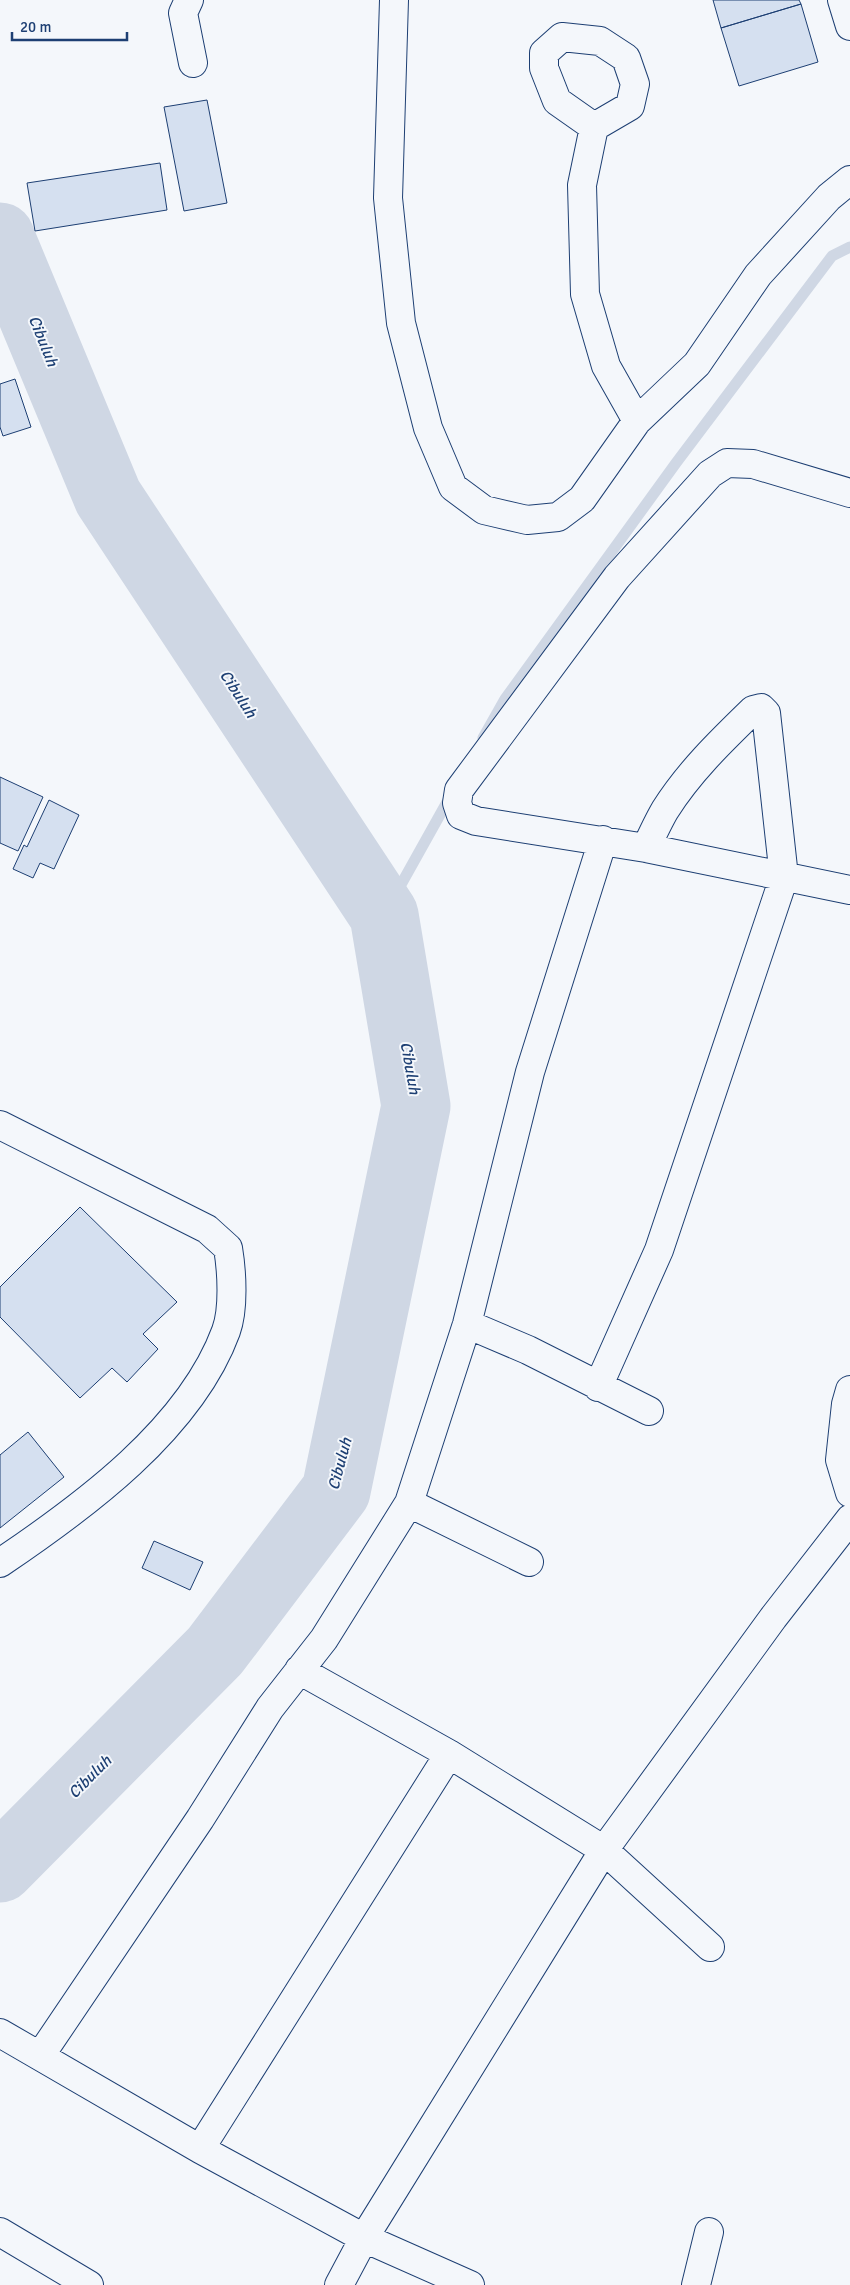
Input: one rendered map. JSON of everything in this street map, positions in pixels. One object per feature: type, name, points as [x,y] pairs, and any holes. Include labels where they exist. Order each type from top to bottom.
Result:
[{"type":"street","points":[[189,0],[183,13],[193,63]]},
{"type":"street","points":[[394,0],[388,198],[401,323],[428,428],[453,487],[484,510],[527,520],[558,517],[582,499],[637,421],[697,364],[758,275],[829,197],[850,180]]},
{"type":"street","points":[[842,0],[850,26]]},
{"type":"street","points":[[594,126],[582,185],[585,294],[606,366],[637,421]]},
{"type":"street","points":[[850,493],[753,464],[728,463],[710,474],[617,577],[459,790],[457,802],[461,814],[476,821],[603,840],[850,890]]},
{"type":"street","points":[[598,1388],[659,1250],[784,877],[766,713],[761,708],[753,710],[686,780],[665,810],[646,848]]},
{"type":"street","points":[[40,2056],[200,1819],[270,1708],[324,1640],[409,1503],[467,1324],[530,1072],[603,840]]},
{"type":"street","points":[[0,1125],[207,1229],[228,1248],[232,1277],[226,1330],[201,1381],[149,1445],[66,1518],[0,1563]]},
{"type":"street","points":[[467,1324],[528,1350],[598,1388],[649,1411]]},
{"type":"street","points":[[849,1399],[845,1461],[850,1493]]},
{"type":"street","points":[[409,1503],[529,1562]]},
{"type":"street","points":[[339,2285],[364,2238],[604,1850],[773,1618],[850,1518]]},
{"type":"street","points":[[299,1670],[449,1754],[604,1850],[710,1947]]},
{"type":"street","points":[[200,2149],[449,1754]]},
{"type":"street","points":[[0,2033],[200,2149],[364,2238],[470,2285]]},
{"type":"street","points":[[0,2232],[89,2285]]},
{"type":"street","points":[[696,2285],[709,2232]]},
{"type":"building","points":[[713,0],[799,0],[801,4],[721,28]]},
{"type":"building","points":[[801,4],[818,62],[739,86],[721,28]]},
{"type":"building","points":[[207,100],[227,203],[184,211],[164,107]]},
{"type":"building","points":[[160,163],[167,210],[35,231],[27,183]]},
{"type":"building","points":[[15,379],[31,427],[3,436],[0,427],[0,384]]},
{"type":"building","points":[[0,777],[43,797],[18,851],[0,843]]},
{"type":"building","points":[[49,800],[79,815],[54,869],[40,863],[33,878],[13,869],[24,845],[27,847]]},
{"type":"building","points":[[80,1207],[177,1302],[143,1334],[158,1349],[127,1382],[112,1368],[80,1398],[0,1317],[0,1287]]},
{"type":"building","points":[[28,1432],[64,1477],[0,1528],[0,1455]]},
{"type":"building","points":[[154,1541],[203,1562],[190,1590],[142,1568]]},
{"type":"waterway","name":"Cibuluh","points":[[0,237],[108,497],[384,915],[416,1106],[336,1491],[215,1651],[0,1868]]},
{"type":"waterway","points":[[483,738],[505,699],[676,463],[832,256],[850,247]]},
{"type":"waterway","points":[[384,915],[451,795]]}]
